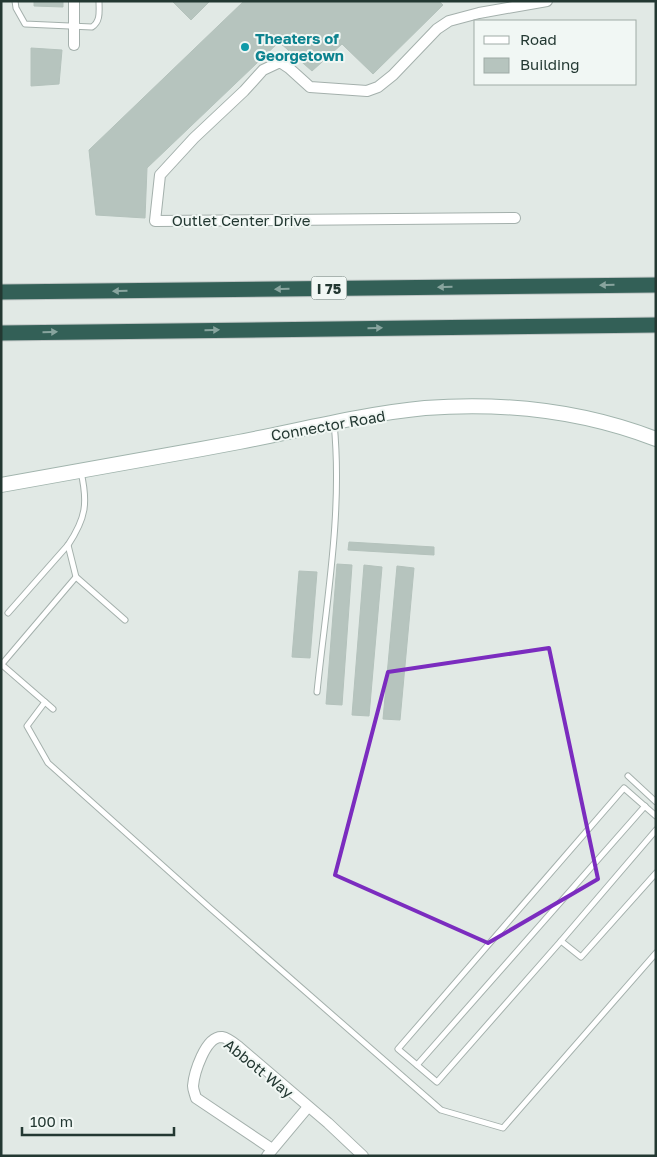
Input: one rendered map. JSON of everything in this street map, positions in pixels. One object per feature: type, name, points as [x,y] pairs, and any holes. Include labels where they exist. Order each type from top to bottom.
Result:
[{"type":"highway","name":"I 75","points":[[1,292],[656,284]]},
{"type":"highway","points":[[1,333],[656,325]]},
{"type":"highway","points":[[527,327],[656,336]]},
{"type":"main road","name":"Connector Road","points":[[1,485],[81,472],[334,423],[424,408],[473,406],[546,411],[584,418],[656,439]]},
{"type":"main road","points":[[1,494],[25,481]]},
{"type":"street","points":[[74,1],[74,45]]},
{"type":"street","name":"Outlet Center Drive","points":[[515,218],[155,221],[160,175],[194,138],[264,70],[280,62],[310,86],[367,91],[378,88],[437,29],[449,21],[479,13],[547,1]]},
{"type":"street","name":"Abbott Way","points":[[269,1152],[196,1098],[193,1088],[194,1079],[201,1057],[209,1044],[214,1039],[220,1037],[229,1040],[308,1108]]},
{"type":"street","points":[[269,1152],[308,1108],[328,1123],[363,1156]]},
{"type":"lane","points":[[15,1],[16,8],[25,24],[92,27],[97,24],[99,1]]},
{"type":"lane","points":[[317,692],[333,538],[337,458],[334,423]]},
{"type":"lane","points":[[8,613],[68,545],[83,518],[86,506],[81,472]]},
{"type":"lane","points":[[68,545],[76,577],[125,620]]},
{"type":"lane","points":[[53,709],[1,664],[76,577]]},
{"type":"lane","points":[[45,702],[27,726],[48,763],[441,1110],[503,1128],[656,953]]},
{"type":"lane","points":[[628,776],[656,802]]},
{"type":"lane","points":[[656,816],[624,788],[398,1049],[437,1082],[656,830]]},
{"type":"lane","points":[[417,1065],[644,806]]},
{"type":"lane","points":[[561,941],[580,958],[656,873]]},
{"type":"highlighted area","points":[[549,648],[598,879],[488,943],[335,875],[388,672]]},
{"type":"building","points":[[34,1],[63,1],[63,7],[34,6]]},
{"type":"building","points":[[172,1],[210,1],[191,20]]},
{"type":"building","points":[[244,1],[439,1],[443,5],[373,74],[342,44],[312,71],[279,42],[147,168],[145,218],[96,215],[89,150]]},
{"type":"building","points":[[31,48],[62,50],[59,84],[31,86]]},
{"type":"building","points":[[349,542],[434,547],[434,555],[348,550]]},
{"type":"building","points":[[337,564],[352,565],[342,705],[326,704]]},
{"type":"building","points":[[364,565],[382,567],[369,716],[352,715]]},
{"type":"building","points":[[397,566],[414,568],[400,720],[383,719]]},
{"type":"building","points":[[299,571],[317,572],[310,658],[292,657]]},
{"type":"place","name":"Theaters of Georgetown","points":[[245,47]]}]
